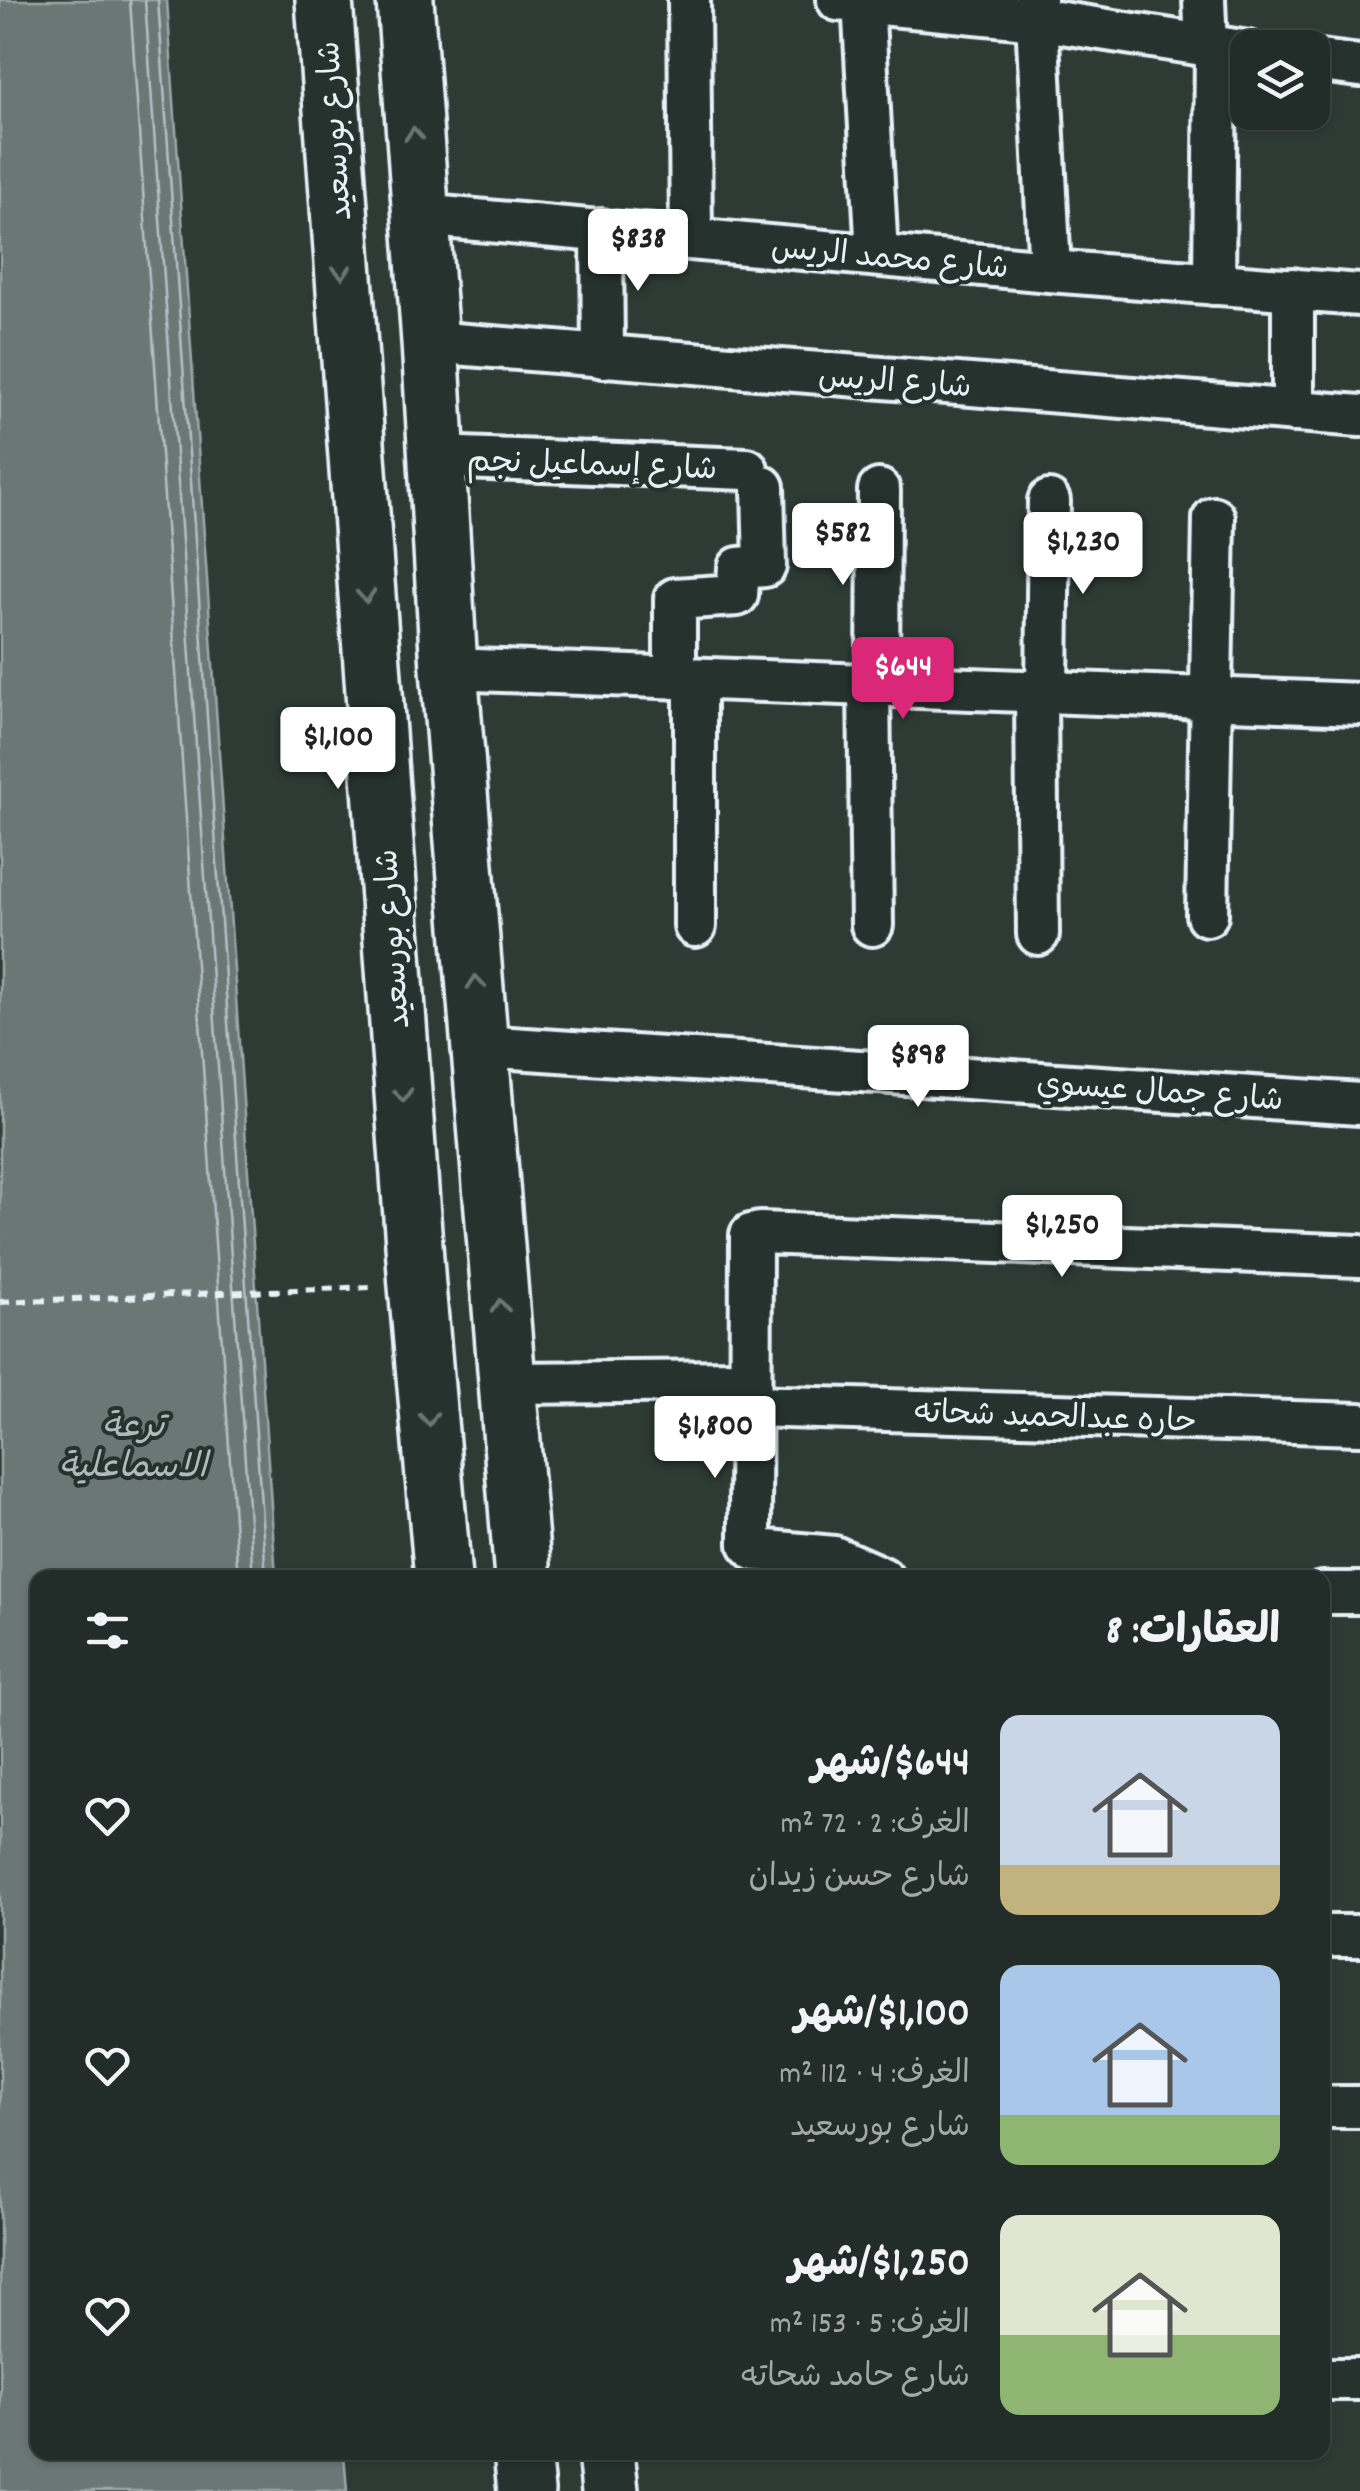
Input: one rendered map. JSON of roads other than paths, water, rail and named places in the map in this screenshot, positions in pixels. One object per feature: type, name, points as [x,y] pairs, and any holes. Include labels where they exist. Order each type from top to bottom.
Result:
[{"type":"main road","name":"شارع بورسعيد","points":[[324,0],[417,1286],[442,1570]]},
{"type":"main road","points":[[405,0],[449,669],[522,1570]]},
{"type":"main road","points":[[523,2460],[526,2491]]},
{"type":"main road","points":[[607,2460],[610,2491]]},
{"type":"street","points":[[689,0],[691,239]]},
{"type":"street","points":[[1204,0],[1223,49],[1214,284]]},
{"type":"street","points":[[877,255],[855,1],[1037,10],[1223,49]]},
{"type":"street","points":[[1037,10],[1050,271]]},
{"type":"street","points":[[1330,62],[1360,66]]},
{"type":"street","name":"شارع محمد الريس","points":[[420,214],[1050,271],[1360,294]]},
{"type":"street","points":[[602,230],[603,357]]},
{"type":"street","points":[[1293,411],[1294,290]]},
{"type":"street","name":"شارع الريس","points":[[430,342],[1360,416]]},
{"type":"street","name":"شارع إسماعيل نجم","points":[[436,457],[755,478],[764,566],[739,568],[736,596],[675,599],[685,678]]},
{"type":"street","points":[[872,925],[878,490]]},
{"type":"street","points":[[1038,934],[1048,501]]},
{"type":"street","points":[[1207,915],[1214,518]]},
{"type":"street","points":[[449,669],[1360,704]]},
{"type":"street","points":[[685,678],[695,926]]},
{"type":"street","name":"شارع جمال عيسوي","points":[[481,1046],[1360,1104]]},
{"type":"street","points":[[854,1570],[815,1553],[752,1547],[749,1237],[760,1233],[1360,1256]]},
{"type":"street","name":"حاره عبدالحميد شحاته","points":[[506,1383],[1360,1424]]},
{"type":"street","points":[[1330,1593],[1360,1593]]},
{"type":"street","points":[[1330,1936],[1360,1936]]},
{"type":"street","points":[[1330,2107],[1360,2107]]},
{"type":"street","points":[[1330,2379],[1360,2380]]},
{"type":"water","name":"ترعة الاسماعلية","points":[[0,0],[167,0],[276,1570],[30,1570],[30,2460],[345,2460],[347,2491],[0,2491]]}]
